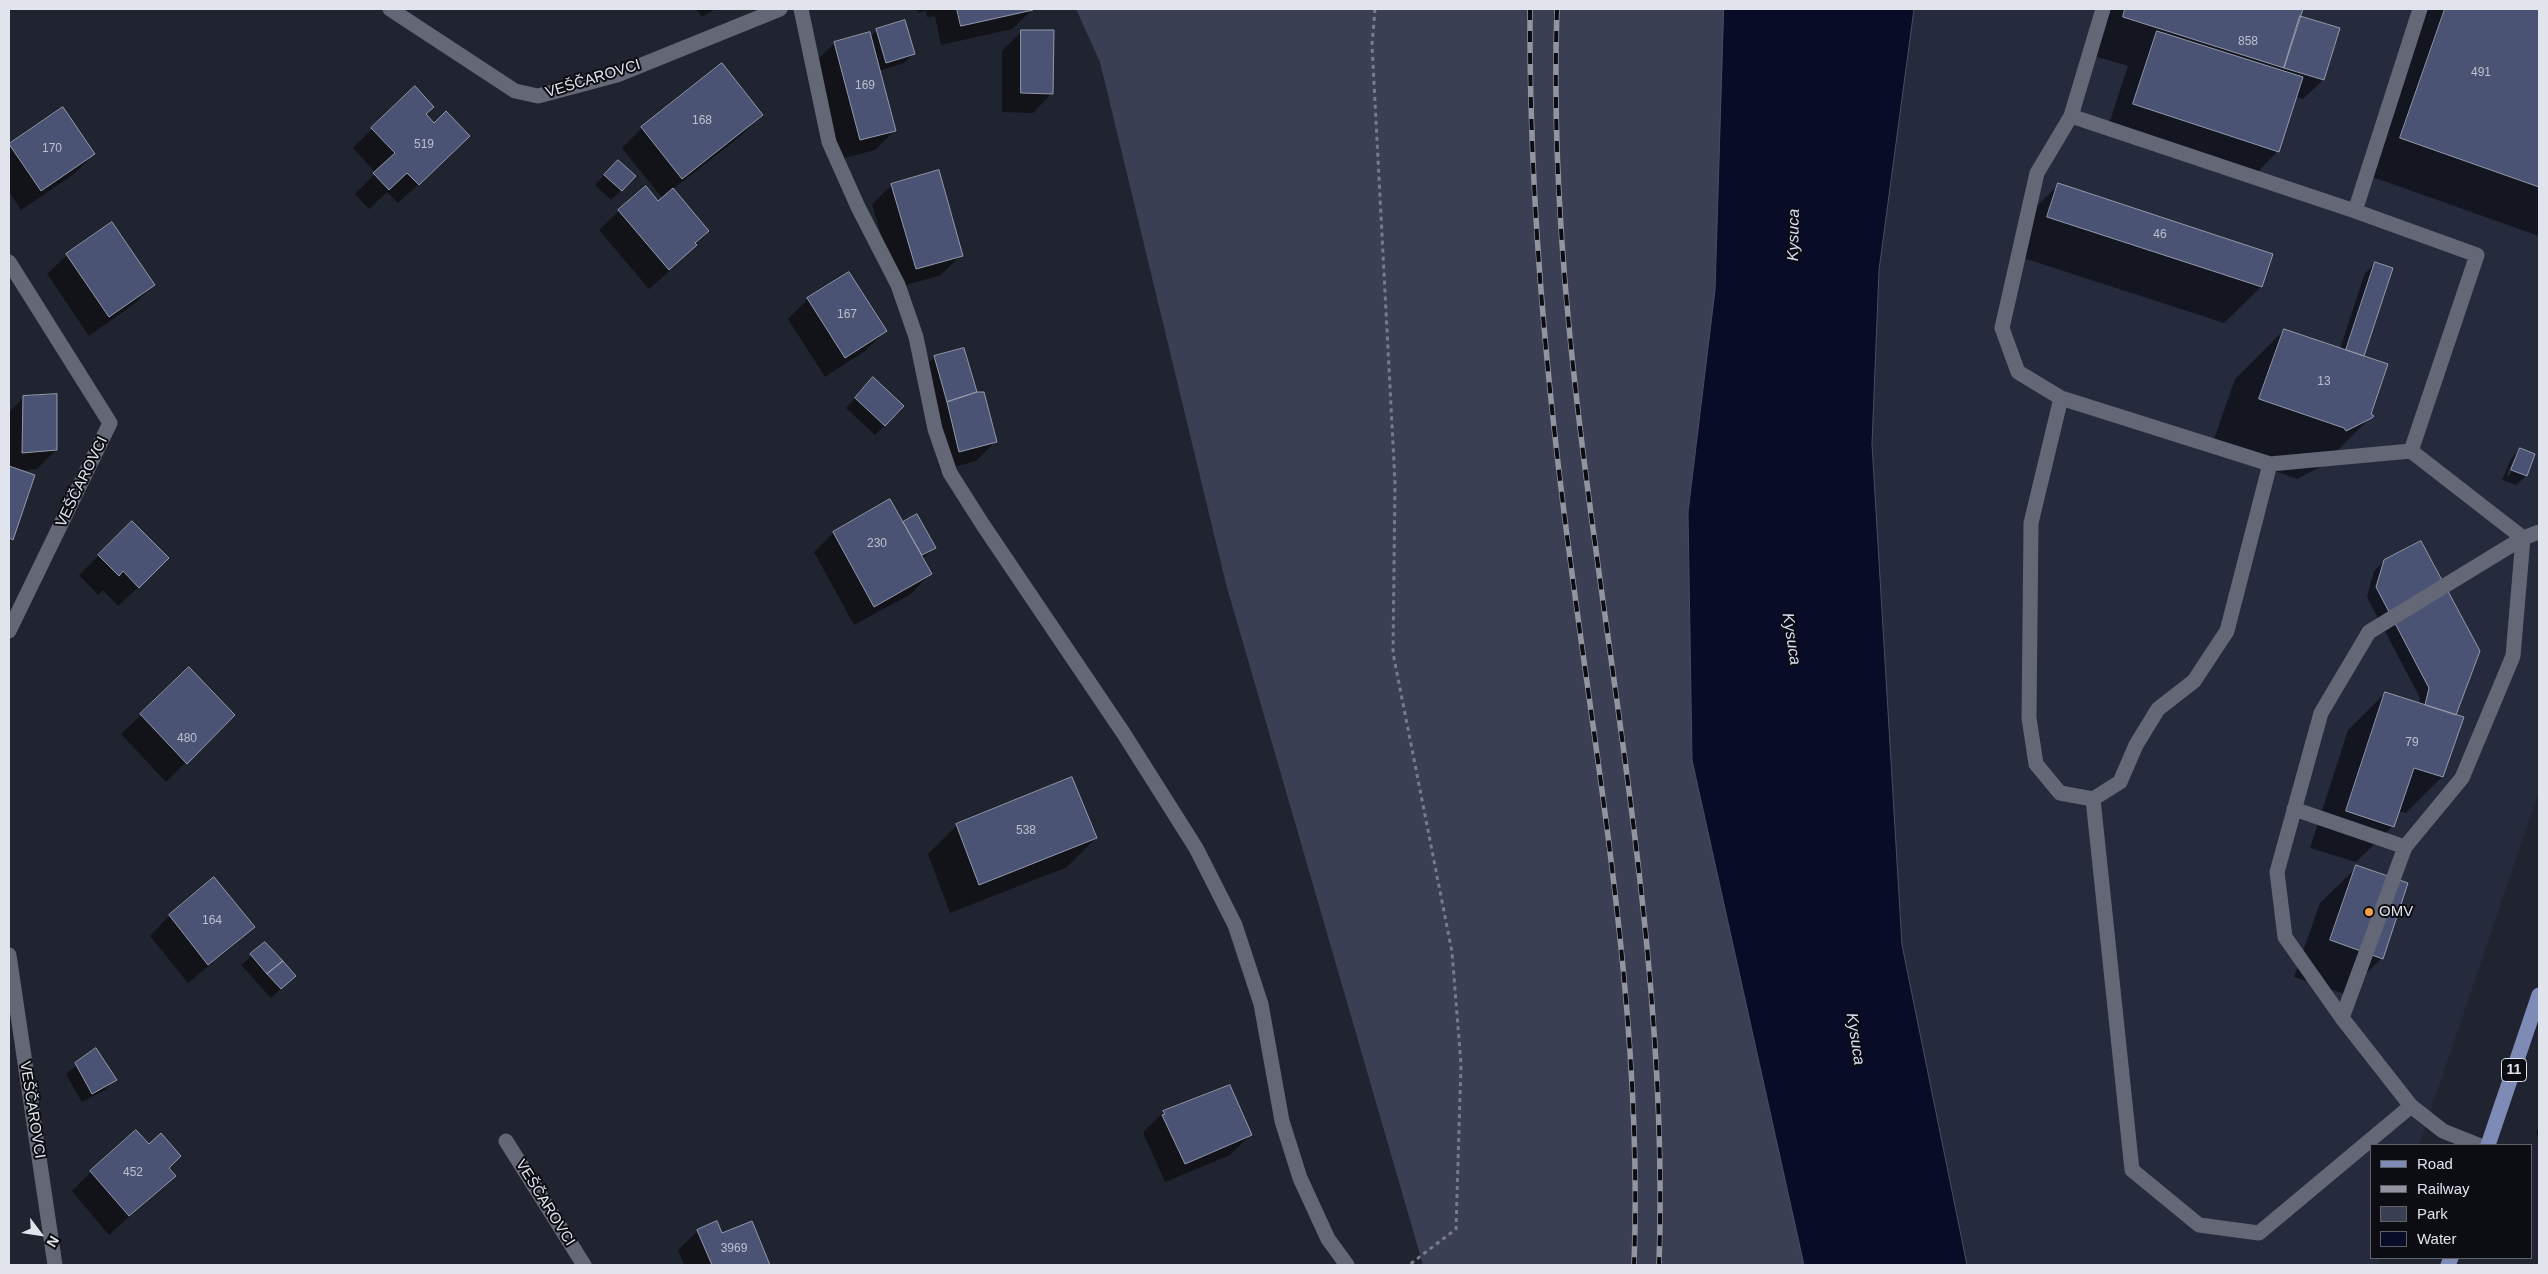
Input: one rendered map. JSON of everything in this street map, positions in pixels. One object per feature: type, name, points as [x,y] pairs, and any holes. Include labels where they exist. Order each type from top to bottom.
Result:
[{"type":"main road","name":"11","points":[[2488,1144],[2539,995]]},
{"type":"street","name":"VEŠČAROVCI","points":[[390,9],[515,91],[538,96],[617,75],[780,9]]},
{"type":"street","points":[[801,9],[829,142],[858,207],[898,285],[916,337],[935,429],[950,473],[988,533],[1124,734],[1196,848],[1222,899],[1235,925],[1261,1004],[1282,1121],[1300,1178],[1328,1239],[1347,1265]]},
{"type":"street","points":[[2103,9],[2072,116],[2037,173],[2002,328],[2018,372],[2061,398],[2270,464],[2411,451],[2523,538]]},
{"type":"street","points":[[2355,211],[2420,9]]},
{"type":"street","points":[[2072,116],[2355,211],[2477,256],[2411,451]]},
{"type":"street","name":"VEŠČAROVCI","points":[[9,262],[110,424],[9,631]]},
{"type":"street","points":[[2061,398],[2031,523],[2029,718],[2036,764],[2060,793],[2094,799],[2120,782],[2136,745],[2158,709],[2194,681],[2227,631],[2270,464]]},
{"type":"street","points":[[2476,1144],[2443,1131],[2411,1106],[2342,1018],[2285,937],[2277,872],[2321,713],[2369,632],[2523,538],[2539,532]]},
{"type":"street","points":[[2342,1018],[2405,848],[2462,778],[2513,656],[2523,538]]},
{"type":"street","points":[[2094,799],[2132,1170],[2199,1225],[2259,1233],[2411,1106]]},
{"type":"street","points":[[2294,809],[2405,848]]},
{"type":"street","name":"VEŠČAROVCI","points":[[9,955],[55,1265]]},
{"type":"street","name":"VEŠČAROVCI","points":[[506,1141],[584,1265]]},
{"type":"path","points":[[1375,9],[1372,45],[1395,482],[1393,653],[1452,952],[1461,1064],[1456,1229],[1409,1265]]},
{"type":"shaded area","points":[[1914,9],[2539,9],[2539,791],[2419,1144],[2370,1144],[2370,1259],[2381,1259],[2378,1265],[1967,1265],[1902,945],[1872,444],[1879,270]]},
{"type":"green space","points":[[1076,9],[1724,9],[1715,290],[1688,512],[1692,760],[1804,1265],[1423,1265],[1226,584],[1100,62]]},
{"type":"water","name":"Kysuca","points":[[1724,9],[1914,9],[1879,270],[1872,444],[1902,945],[1967,1265],[1804,1265],[1692,760],[1688,512],[1715,290]]},
{"type":"building","points":[[957,9],[1033,9],[1033,10],[961,26]]},
{"type":"building","points":[[2125,9],[2303,9],[2284,68],[2123,17]]},
{"type":"building","points":[[2445,9],[2539,9],[2539,187],[2400,138]]},
{"type":"building","points":[[2300,16],[2340,28],[2324,80],[2284,68]]},
{"type":"building","points":[[905,20],[915,54],[886,63],[876,29]]},
{"type":"building","points":[[1021,30],[1054,30],[1053,94],[1021,93]]},
{"type":"building","points":[[2157,31],[2303,77],[2279,152],[2133,104]]},
{"type":"building","points":[[870,32],[896,131],[860,140],[834,42]]},
{"type":"building","points":[[722,63],[763,115],[682,179],[641,127]]},
{"type":"building","points":[[415,86],[434,107],[426,114],[434,123],[446,111],[470,136],[419,185],[407,173],[389,190],[373,173],[395,153],[371,128]]},
{"type":"building","points":[[63,107],[95,154],[41,191],[9,144]]},
{"type":"building","points":[[618,160],[636,176],[622,191],[604,175]]},
{"type":"building","points":[[939,170],[963,256],[916,269],[891,184]]},
{"type":"building","points":[[2058,183],[2273,254],[2262,287],[2047,217]]},
{"type":"building","points":[[646,186],[658,201],[673,188],[709,231],[695,243],[697,245],[669,270],[618,210]]},
{"type":"building","points":[[112,222],[155,285],[109,317],[66,254]]},
{"type":"building","points":[[2375,262],[2393,268],[2364,356],[2346,350]]},
{"type":"building","points":[[849,272],[887,331],[845,358],[807,298]]},
{"type":"building","points":[[2284,329],[2388,364],[2371,414],[2374,416],[2346,431],[2344,428],[2259,399]]},
{"type":"building","points":[[964,348],[977,392],[947,402],[934,356]]},
{"type":"building","points":[[873,377],[904,406],[885,426],[855,398]]},
{"type":"building","points":[[977,392],[984,392],[997,442],[959,452],[947,402]]},
{"type":"building","points":[[57,394],[57,450],[22,453],[23,396]]},
{"type":"building","points":[[2520,448],[2535,454],[2527,476],[2511,470]]},
{"type":"building","points":[[9,466],[35,475],[13,540],[9,538]]},
{"type":"building","points":[[890,499],[932,574],[874,607],[833,532]]},
{"type":"building","points":[[917,514],[936,548],[922,555],[903,522]]},
{"type":"building","points":[[132,521],[169,558],[139,588],[123,571],[119,576],[98,555]]},
{"type":"building","points":[[2421,541],[2480,651],[2456,715],[2425,705],[2429,688],[2376,587],[2384,560]]},
{"type":"building","points":[[189,667],[235,715],[187,764],[140,714]]},
{"type":"building","points":[[2385,692],[2464,717],[2443,777],[2414,768],[2394,827],[2346,811]]},
{"type":"building","points":[[1072,777],[1097,838],[979,885],[956,824]]},
{"type":"building","name":"OMV","points":[[2356,865],[2408,883],[2383,959],[2330,940]]},
{"type":"building","points":[[214,877],[255,927],[208,965],[169,915]]},
{"type":"building","points":[[265,942],[283,961],[267,974],[250,954]]},
{"type":"building","points":[[283,961],[296,976],[281,989],[267,974]]},
{"type":"building","points":[[96,1048],[117,1080],[92,1094],[75,1063]]},
{"type":"building","points":[[1230,1085],[1252,1135],[1185,1164],[1162,1115],[1165,1114],[1163,1111]]},
{"type":"building","points":[[136,1130],[149,1144],[161,1133],[181,1156],[169,1168],[176,1176],[129,1216],[90,1171]]},
{"type":"building","points":[[717,1221],[722,1233],[752,1221],[770,1265],[712,1265],[697,1230]]},
{"type":"railway","points":[[1530,9],[1534,192],[1548,374],[1574,592],[1601,783],[1624,976],[1635,1168],[1634,1265]]},
{"type":"railway","points":[[1557,9],[1558,167],[1569,324],[1587,481],[1629,793],[1647,950],[1658,1107],[1659,1265]]},
{"type":"place","name":"OMV","points":[[2369,912]]}]
